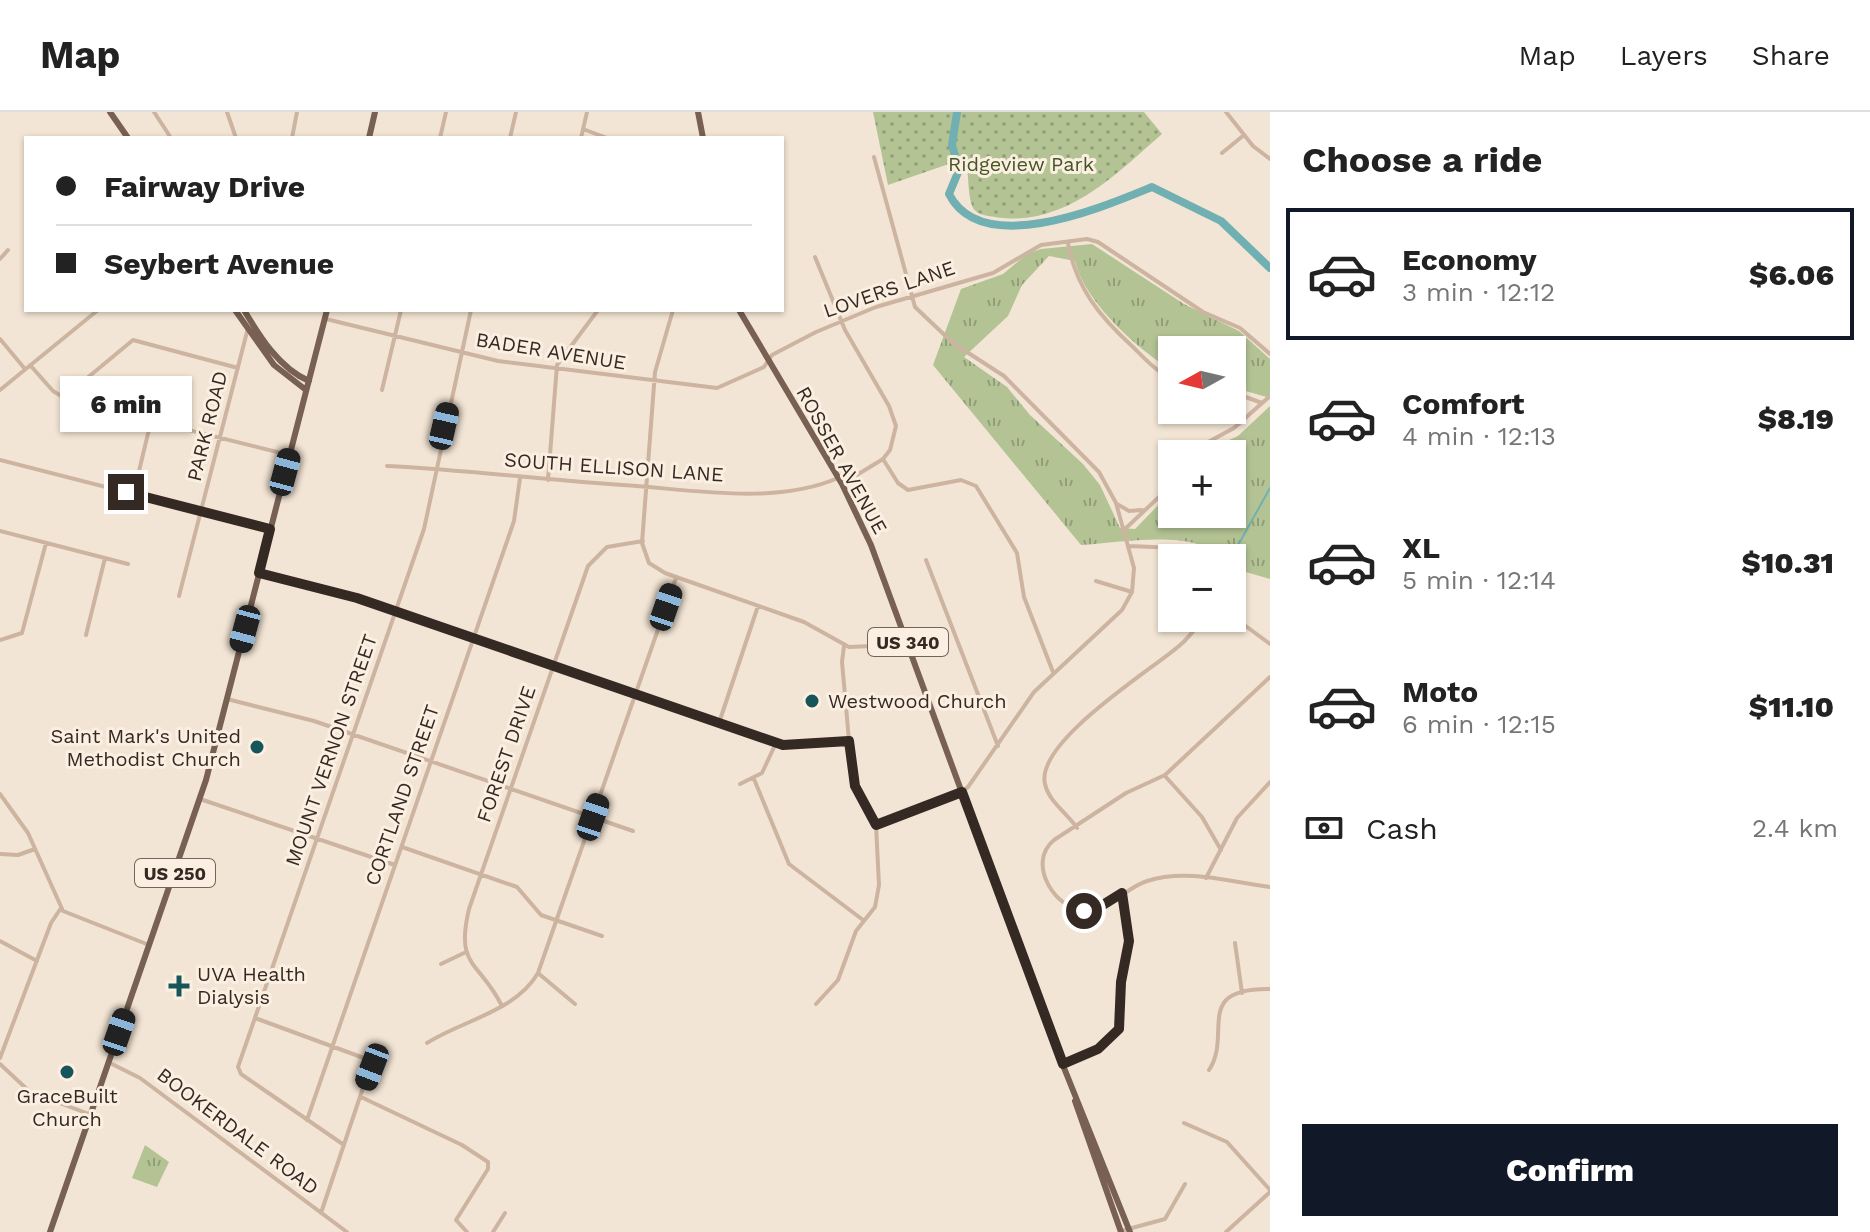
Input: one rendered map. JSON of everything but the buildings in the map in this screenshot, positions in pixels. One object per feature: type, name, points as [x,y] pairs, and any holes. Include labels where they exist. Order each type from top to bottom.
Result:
[{"type":"main road","points":[[110,112],[127,136]]},
{"type":"main road","points":[[369,136],[375,112]]},
{"type":"main road","points":[[698,112],[703,136]]},
{"type":"main road","points":[[236,312],[274,365],[306,390]]},
{"type":"main road","points":[[245,312],[278,358],[298,376],[309,381]]},
{"type":"main road","name":"US 250","points":[[50,1232],[200,799],[327,312]]},
{"type":"main road","name":"ROSSER AVENUE","points":[[740,312],[840,481],[871,545],[1125,1231]]},
{"type":"street","points":[[154,112],[170,136]]},
{"type":"street","points":[[227,112],[235,136]]},
{"type":"street","points":[[292,136],[297,112]]},
{"type":"street","points":[[440,136],[446,112]]},
{"type":"street","points":[[510,136],[516,112]]},
{"type":"street","points":[[581,136],[587,112]]},
{"type":"street","points":[[1226,112],[1244,135],[1270,159]]},
{"type":"street","points":[[583,129],[602,136]]},
{"type":"street","points":[[1222,153],[1244,135]]},
{"type":"street","points":[[874,157],[915,307],[930,323],[1004,376],[1092,464],[1116,503],[1134,576],[1132,592],[1116,617],[1034,692],[962,792],[876,825]]},
{"type":"street","name":"LOVERS LANE","points":[[768,361],[840,321],[911,294],[1000,270],[1034,247],[1098,242],[1203,312],[1235,325],[1270,354]]},
{"type":"street","points":[[1068,243],[1076,274],[1093,307],[1158,370]]},
{"type":"street","points":[[0,259],[8,250]]},
{"type":"street","points":[[815,257],[840,321],[895,420],[893,442],[883,459],[898,483],[908,490],[955,480],[969,480],[976,486],[1017,553],[1024,597],[1053,672]]},
{"type":"street","points":[[0,390],[96,312]]},
{"type":"street","name":"PARK ROAD","points":[[179,596],[252,312]]},
{"type":"street","points":[[382,390],[401,312]]},
{"type":"street","name":"MOUNT VERNON STREET","points":[[344,1145],[240,1072],[238,1067],[429,514],[436,468],[471,312]]},
{"type":"street","points":[[548,480],[556,369],[597,312]]},
{"type":"street","points":[[672,312],[661,344],[655,383],[643,541],[649,563],[676,578],[810,625],[844,646],[868,647],[905,634]]},
{"type":"street","name":"BADER AVENUE","points":[[325,319],[461,352],[655,383],[723,387],[764,367],[768,361]]},
{"type":"street","points":[[0,339],[63,398],[289,455]]},
{"type":"street","points":[[63,398],[133,340],[238,368]]},
{"type":"street","points":[[1212,440],[1234,428],[1270,396]]},
{"type":"street","points":[[1246,397],[1262,403]]},
{"type":"street","points":[[133,494],[151,421]]},
{"type":"street","name":"SOUTH ELLISON LANE","points":[[387,466],[548,480],[758,492],[840,481],[883,459]]},
{"type":"street","points":[[0,460],[270,529]]},
{"type":"street","name":"CORTLAND STREET","points":[[307,1121],[514,521],[520,478]]},
{"type":"street","points":[[1124,530],[1158,498]]},
{"type":"street","points":[[1116,503],[1129,511],[1145,509]]},
{"type":"street","points":[[0,531],[128,564]]},
{"type":"street","name":"FOREST DRIVE","points":[[464,953],[464,930],[481,874],[590,562],[607,547],[643,541]]},
{"type":"street","points":[[0,640],[22,633],[46,543]]},
{"type":"street","points":[[1129,546],[1158,547]]},
{"type":"street","points":[[86,635],[105,558]]},
{"type":"street","points":[[926,560],[998,746]]},
{"type":"street","points":[[259,573],[396,611],[776,743],[799,746],[849,741]]},
{"type":"street","points":[[427,1043],[529,989],[538,973],[676,578]]},
{"type":"street","points":[[1096,581],[1132,592]]},
{"type":"street","points":[[719,723],[758,606]]},
{"type":"street","points":[[1246,626],[1270,644]]},
{"type":"street","points":[[1077,828],[1045,785],[1050,759],[1084,720],[1177,648],[1191,632]]},
{"type":"street","points":[[816,1004],[838,980],[852,938],[875,907],[878,894],[876,825],[855,786],[842,662],[844,646]]},
{"type":"street","points":[[1270,677],[1165,775],[1126,793],[1046,848],[1041,863],[1046,881],[1069,905],[1084,911],[1098,908],[1156,878],[1206,878],[1270,887]]},
{"type":"street","points":[[227,699],[353,734],[633,831]]},
{"type":"street","points":[[740,784],[754,779],[767,767],[776,743]]},
{"type":"street","points":[[1165,775],[1202,817],[1221,850]]},
{"type":"street","points":[[754,779],[776,837],[794,870],[863,920]]},
{"type":"street","points":[[1206,878],[1237,818],[1270,782]]},
{"type":"street","points":[[0,794],[24,826],[61,908],[149,945]]},
{"type":"street","points":[[200,799],[395,865]]},
{"type":"street","points":[[402,847],[517,887],[537,912],[602,936]]},
{"type":"street","points":[[0,854],[18,855],[35,849]]},
{"type":"street","points":[[1063,1064],[1098,1049],[1119,1029],[1121,982],[1129,941],[1122,893]]},
{"type":"street","points":[[61,908],[51,923],[0,1064],[30,1092],[89,1114]]},
{"type":"street","points":[[0,941],[37,961]]},
{"type":"street","points":[[1235,943],[1242,993]]},
{"type":"street","points":[[441,964],[464,953],[489,982],[502,1006]]},
{"type":"street","points":[[538,973],[575,1004]]},
{"type":"street","points":[[1209,1070],[1216,1054],[1218,1013],[1228,999],[1242,993],[1270,989]]},
{"type":"street","points":[[255,1018],[372,1061],[321,1213]]},
{"type":"street","name":"BOOKERDALE ROAD","points":[[108,1062],[137,1076],[347,1232]]},
{"type":"street","points":[[361,1097],[462,1145],[488,1162],[488,1169],[456,1220],[467,1232]]},
{"type":"street","points":[[1184,1123],[1227,1142],[1270,1191],[1226,1232]]},
{"type":"street","points":[[1125,1231],[1165,1219],[1185,1184]]},
{"type":"street","points":[[493,1232],[505,1213]]},
{"type":"green space","name":"Ridgeview Park","points":[[873,112],[1144,112],[1162,134],[1107,181],[1066,206],[1020,218],[995,217],[980,214],[973,208],[966,158],[888,185]]},
{"type":"green space","points":[[1092,244],[1184,304],[1245,336],[1158,336],[1158,361],[1101,308],[1080,276],[1075,261],[1049,256],[1022,285],[1008,316],[964,357],[1007,387],[1030,415],[1083,464],[1100,485],[1120,528],[1135,529],[1158,505],[1158,528],[1246,528],[1246,440],[1229,440],[1238,436],[1270,406],[1270,579],[1246,572],[1246,544],[1135,540],[1081,545],[933,365],[961,289],[1003,274],[1027,254],[1041,249]]},
{"type":"green space","points":[[1246,337],[1270,359],[1270,398],[1246,391]]},
{"type":"green space","points":[[145,1145],[169,1162],[157,1187],[132,1178]]},
{"type":"waterway","points":[[957,112],[952,145],[959,170],[949,194],[965,213],[988,223],[1015,226],[1044,222],[1104,206],[1152,187],[1221,221],[1270,268]]},
{"type":"waterway","points":[[1239,544],[1270,488]]},
{"type":"place","name":"Westwood Church","points":[[812,701]]},
{"type":"place","name":"Saint Mark's United Methodist Church","points":[[257,747]]},
{"type":"place","name":"UVA Health Dialysis","points":[[179,986]]},
{"type":"place","name":"GraceBuilt Church","points":[[67,1072]]},
{"type":"route","points":[[126,492],[270,529],[259,573],[357,598],[783,745],[849,741],[855,786],[876,825],[962,792],[1063,1064],[1098,1049],[1114,1038],[1120,1024],[1121,982],[1129,948],[1122,893],[1098,908],[1084,911]]}]
